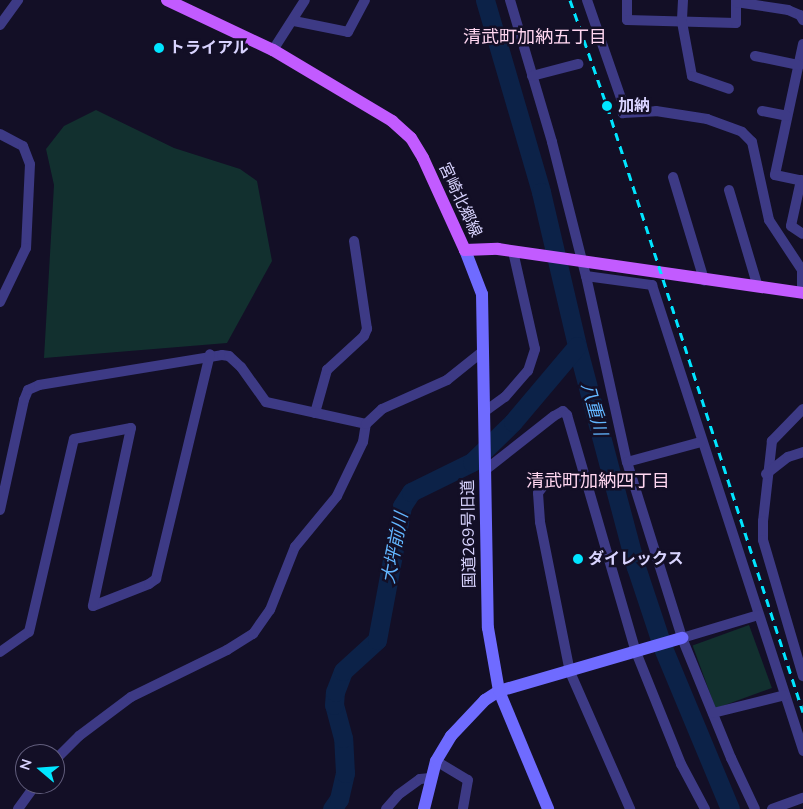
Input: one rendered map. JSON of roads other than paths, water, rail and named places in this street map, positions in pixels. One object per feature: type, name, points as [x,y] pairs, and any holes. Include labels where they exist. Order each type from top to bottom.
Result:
[{"type":"main road","name":"宮崎北郷線","points":[[167,0],[273,50],[392,120],[411,138],[465,250],[517,252],[802,293]]},
{"type":"street","points":[[0,25],[18,0]]},
{"type":"street","points":[[273,50],[294,21],[306,0]]},
{"type":"street","points":[[294,21],[348,32],[365,0]]},
{"type":"street","points":[[510,0],[532,76],[578,261],[586,276],[627,462],[680,638],[755,809]]},
{"type":"street","points":[[587,0],[626,110],[623,113],[656,112],[707,119],[742,132],[752,142],[769,220],[802,270],[802,293]]},
{"type":"street","points":[[627,0],[627,20],[736,23],[736,1],[788,10],[800,15],[803,20]]},
{"type":"street","points":[[683,0],[682,22],[692,76],[729,89]]},
{"type":"street","points":[[803,44],[775,174],[802,181],[791,226],[803,234]]},
{"type":"street","points":[[755,56],[799,65]]},
{"type":"street","points":[[532,76],[578,64]]},
{"type":"street","points":[[762,111],[787,116]]},
{"type":"street","points":[[0,134],[23,146],[30,164],[26,248],[0,302]]},
{"type":"street","points":[[673,177],[704,280]]},
{"type":"street","points":[[729,190],[758,287]]},
{"type":"street","points":[[315,413],[327,370],[364,336],[367,329],[354,240]]},
{"type":"street","name":"国道269号旧道","points":[[465,250],[482,294],[486,598],[499,691],[548,809]]},
{"type":"street","points":[[484,412],[505,398],[528,372],[535,349],[517,252]]},
{"type":"street","points":[[586,276],[652,285],[701,442],[803,752]]},
{"type":"street","points":[[65,750],[78,736],[131,697],[227,650],[259,627],[270,610],[295,547],[337,496],[363,442],[366,424],[382,409],[447,380],[482,352]]},
{"type":"street","points":[[0,652],[29,632],[74,439],[131,428],[94,606],[150,584],[156,578],[210,354]]},
{"type":"street","points":[[0,510],[24,400],[31,387],[210,354],[229,356],[266,402],[366,424]]},
{"type":"street","points":[[803,409],[772,441],[766,474],[763,540],[803,676]]},
{"type":"street","points":[[484,466],[564,412],[570,421],[583,476],[639,651],[681,764],[704,809]]},
{"type":"street","points":[[627,462],[701,442]]},
{"type":"street","points":[[766,474],[788,457],[803,452]]},
{"type":"street","points":[[0,457],[11,460]]},
{"type":"street","points":[[583,476],[544,485],[538,493],[540,522],[570,672],[630,809]]},
{"type":"street","points":[[424,809],[430,778],[436,761],[466,718],[499,691],[570,672],[758,615]]},
{"type":"street","points":[[712,713],[785,695]]},
{"type":"street","points":[[436,761],[468,780],[463,809]]},
{"type":"street","points":[[386,809],[398,795],[420,779],[430,778]]},
{"type":"street","points":[[18,809],[29,794]]},
{"type":"street","points":[[772,809],[803,798]]},
{"type":"waterway","name":"八重川","points":[[485,0],[541,192],[577,346],[636,567],[663,648],[730,809]]},
{"type":"waterway","name":"大坪前川","points":[[332,809],[339,799],[345,773],[343,738],[334,705],[335,692],[343,671],[377,640],[402,506],[411,492],[472,462],[513,422],[577,346]]},
{"type":"railway","points":[[570,0],[607,106],[803,712]]},
{"type":"place","name":"トライアル","points":[[159,48]]},
{"type":"place","name":"加納","points":[[607,106]]},
{"type":"place","name":"ダイレックス","points":[[578,559]]},
{"type":"district","name":"清武町加納五丁目","points":[[535,37]]},
{"type":"district","name":"清武町加納四丁目","points":[[598,481]]}]
